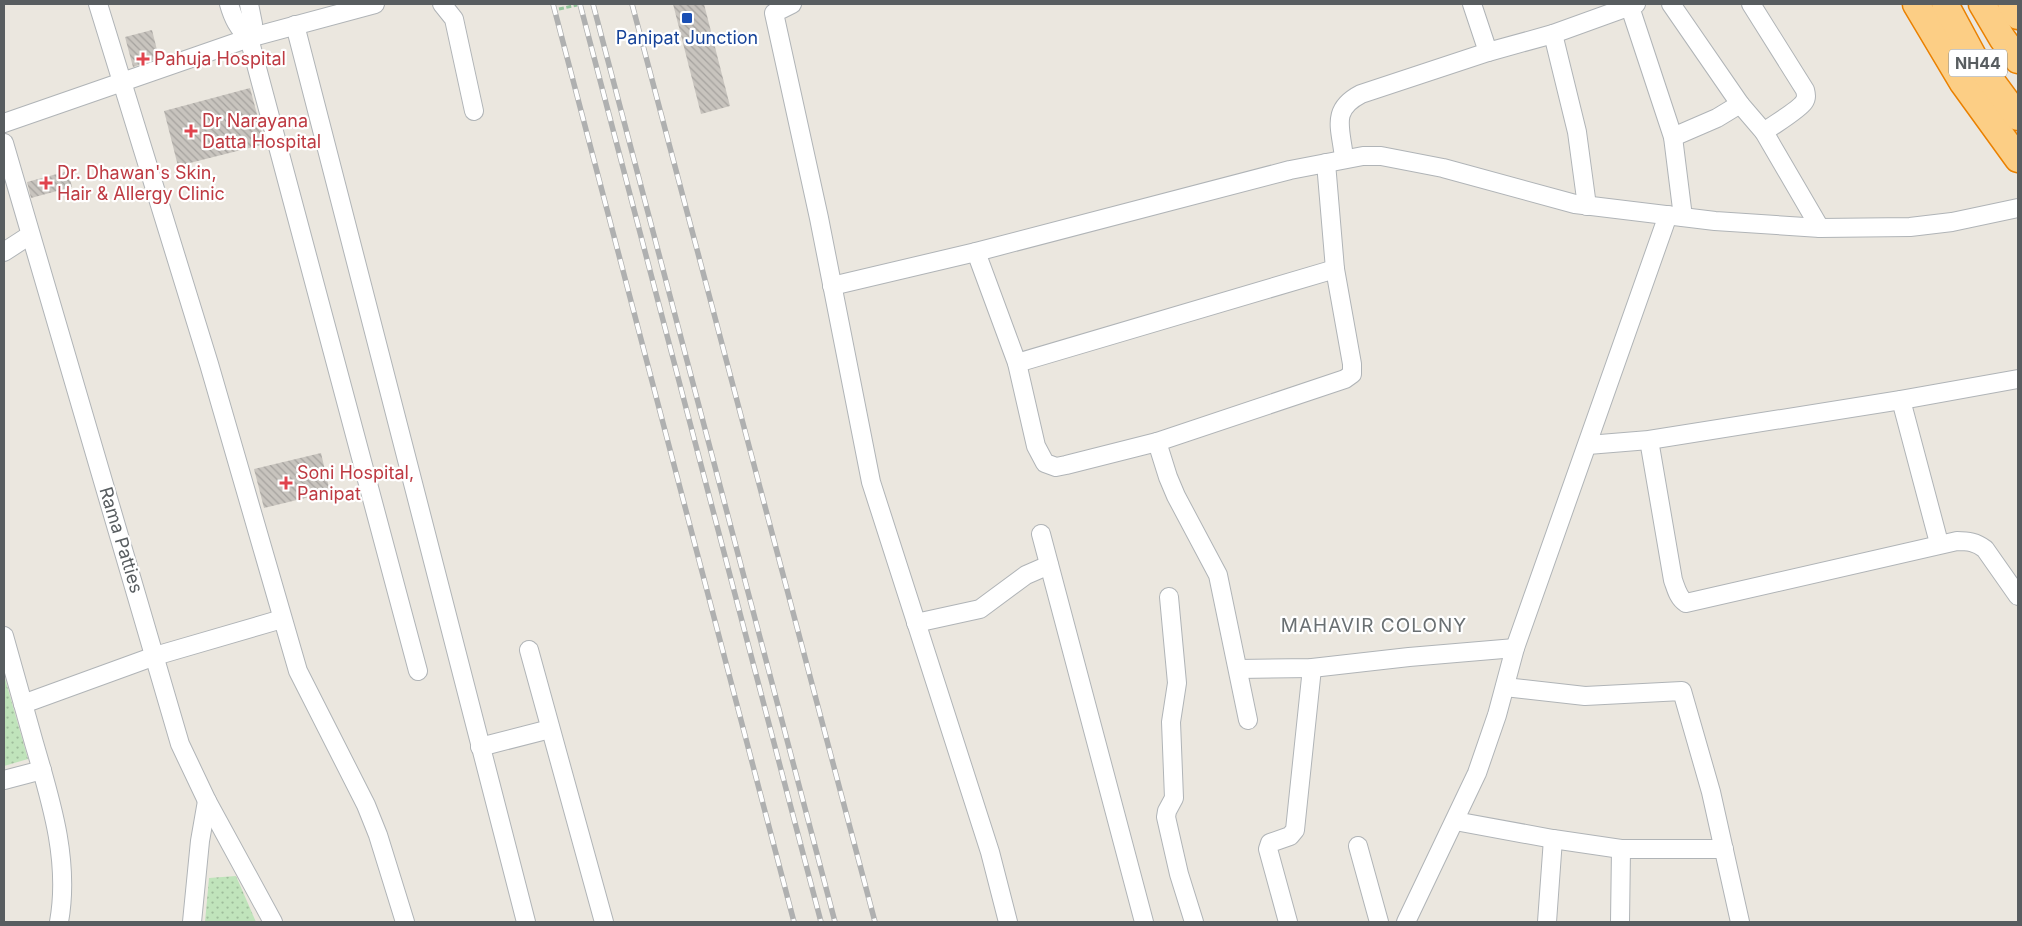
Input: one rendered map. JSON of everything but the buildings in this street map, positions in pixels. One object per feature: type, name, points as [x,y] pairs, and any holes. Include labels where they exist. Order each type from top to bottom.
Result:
[{"type":"highway","points":[[1916,4],[1963,83],[2018,159]]},
{"type":"highway","name":"NH44","points":[[1945,4],[1973,56],[2018,117]]},
{"type":"highway","name":"NH44","points":[[1982,4],[2002,38],[2018,60]]},
{"type":"highway","points":[[2011,4],[2018,16]]},
{"type":"street","points":[[98,4],[209,364],[298,671],[372,820],[405,922]]},
{"type":"street","points":[[228,4],[236,23],[249,38],[418,671]]},
{"type":"street","points":[[249,4],[253,24],[249,38]]},
{"type":"street","points":[[4,123],[249,38],[375,4]]},
{"type":"street","points":[[442,4],[454,19],[474,111]]},
{"type":"street","points":[[792,4],[774,13],[832,286],[871,482],[990,852],[1008,922]]},
{"type":"street","points":[[1472,4],[1488,52]]},
{"type":"street","points":[[1671,4],[1740,104],[1764,132],[1820,228]]},
{"type":"street","points":[[1751,4],[1805,90],[1806,96],[1804,102],[1799,107],[1764,132]]},
{"type":"street","points":[[1344,158],[1339,118],[1342,107],[1349,100],[1361,94],[1488,52],[1553,34],[1632,5],[1673,137],[1675,216],[1588,445],[1515,648],[1505,687],[1477,773],[1406,922]]},
{"type":"street","points":[[295,25],[526,922]]},
{"type":"street","points":[[1553,34],[1577,132],[1587,206]]},
{"type":"street","points":[[1673,137],[1717,118],[1740,104]]},
{"type":"street","name":"Rama Patties","points":[[4,143],[180,744],[207,801],[273,922]]},
{"type":"street","points":[[832,286],[976,252],[1290,170],[1326,164],[1344,158],[1381,156],[1443,168],[1587,206],[1675,216],[1820,228],[1910,226],[1952,222],[2018,208]]},
{"type":"street","points":[[976,252],[1017,363],[1036,446],[1045,463],[1056,467],[1157,442],[1349,377],[1352,374],[1352,364],[1335,269],[1326,164]]},
{"type":"street","points":[[4,252],[30,235]]},
{"type":"street","points":[[1017,363],[1335,269]]},
{"type":"street","points":[[1588,445],[1649,440],[1901,400],[2018,379]]},
{"type":"street","points":[[1901,400],[1939,543]]},
{"type":"street","points":[[1649,440],[1673,580],[1678,594],[1686,603],[1939,543],[1963,541],[1979,544],[1985,549],[2018,596]]},
{"type":"street","points":[[1157,442],[1168,478],[1176,496],[1218,576],[1248,720]]},
{"type":"street","points":[[1041,534],[1144,922]]},
{"type":"street","points":[[916,623],[980,609],[1026,575],[1049,565]]},
{"type":"street","points":[[1169,597],[1177,683],[1171,722],[1174,798],[1166,817],[1179,874],[1194,922]]},
{"type":"street","points":[[23,704],[155,656],[282,619]]},
{"type":"street","points":[[4,636],[57,830],[61,858],[62,900],[59,922]]},
{"type":"street","points":[[1238,669],[1312,668],[1515,648]]},
{"type":"street","points":[[529,650],[604,922]]},
{"type":"street","points":[[1288,922],[1268,849],[1270,843],[1290,836],[1295,830],[1312,668]]},
{"type":"street","points":[[1505,687],[1585,696],[1682,691],[1711,792],[1740,922]]},
{"type":"street","points":[[480,747],[550,729]]},
{"type":"street","points":[[4,780],[42,770]]},
{"type":"street","points":[[192,922],[200,841],[207,801]]},
{"type":"street","points":[[1455,822],[1620,849],[1724,849]]},
{"type":"street","points":[[1547,922],[1553,839]]},
{"type":"street","points":[[1358,846],[1378,922]]},
{"type":"street","points":[[1620,849],[1620,922]]},
{"type":"path","points":[[559,9],[563,6],[576,5]]},
{"type":"green space","points":[[4,675],[28,759],[4,766]]},
{"type":"green space","points":[[236,876],[256,922],[205,922],[209,878]]},
{"type":"railway","points":[[553,4],[794,922]]},
{"type":"railway","points":[[580,4],[821,922]]},
{"type":"railway","points":[[593,4],[835,922]]},
{"type":"railway","points":[[632,4],[875,922]]},
{"type":"place","name":"Panipat Junction","points":[[687,18]]},
{"type":"place","name":"Pahuja Hospital","points":[[143,59]]},
{"type":"place","name":"Dr Narayana Datta Hospital","points":[[191,131]]},
{"type":"place","name":"Dr. Dhawan's Skin, Hair & Allergy Clinic","points":[[46,183]]},
{"type":"place","name":"Soni Hospital, Panipat","points":[[286,483]]},
{"type":"district","name":"MAHAVIR COLONY","points":[[1374,625]]}]
